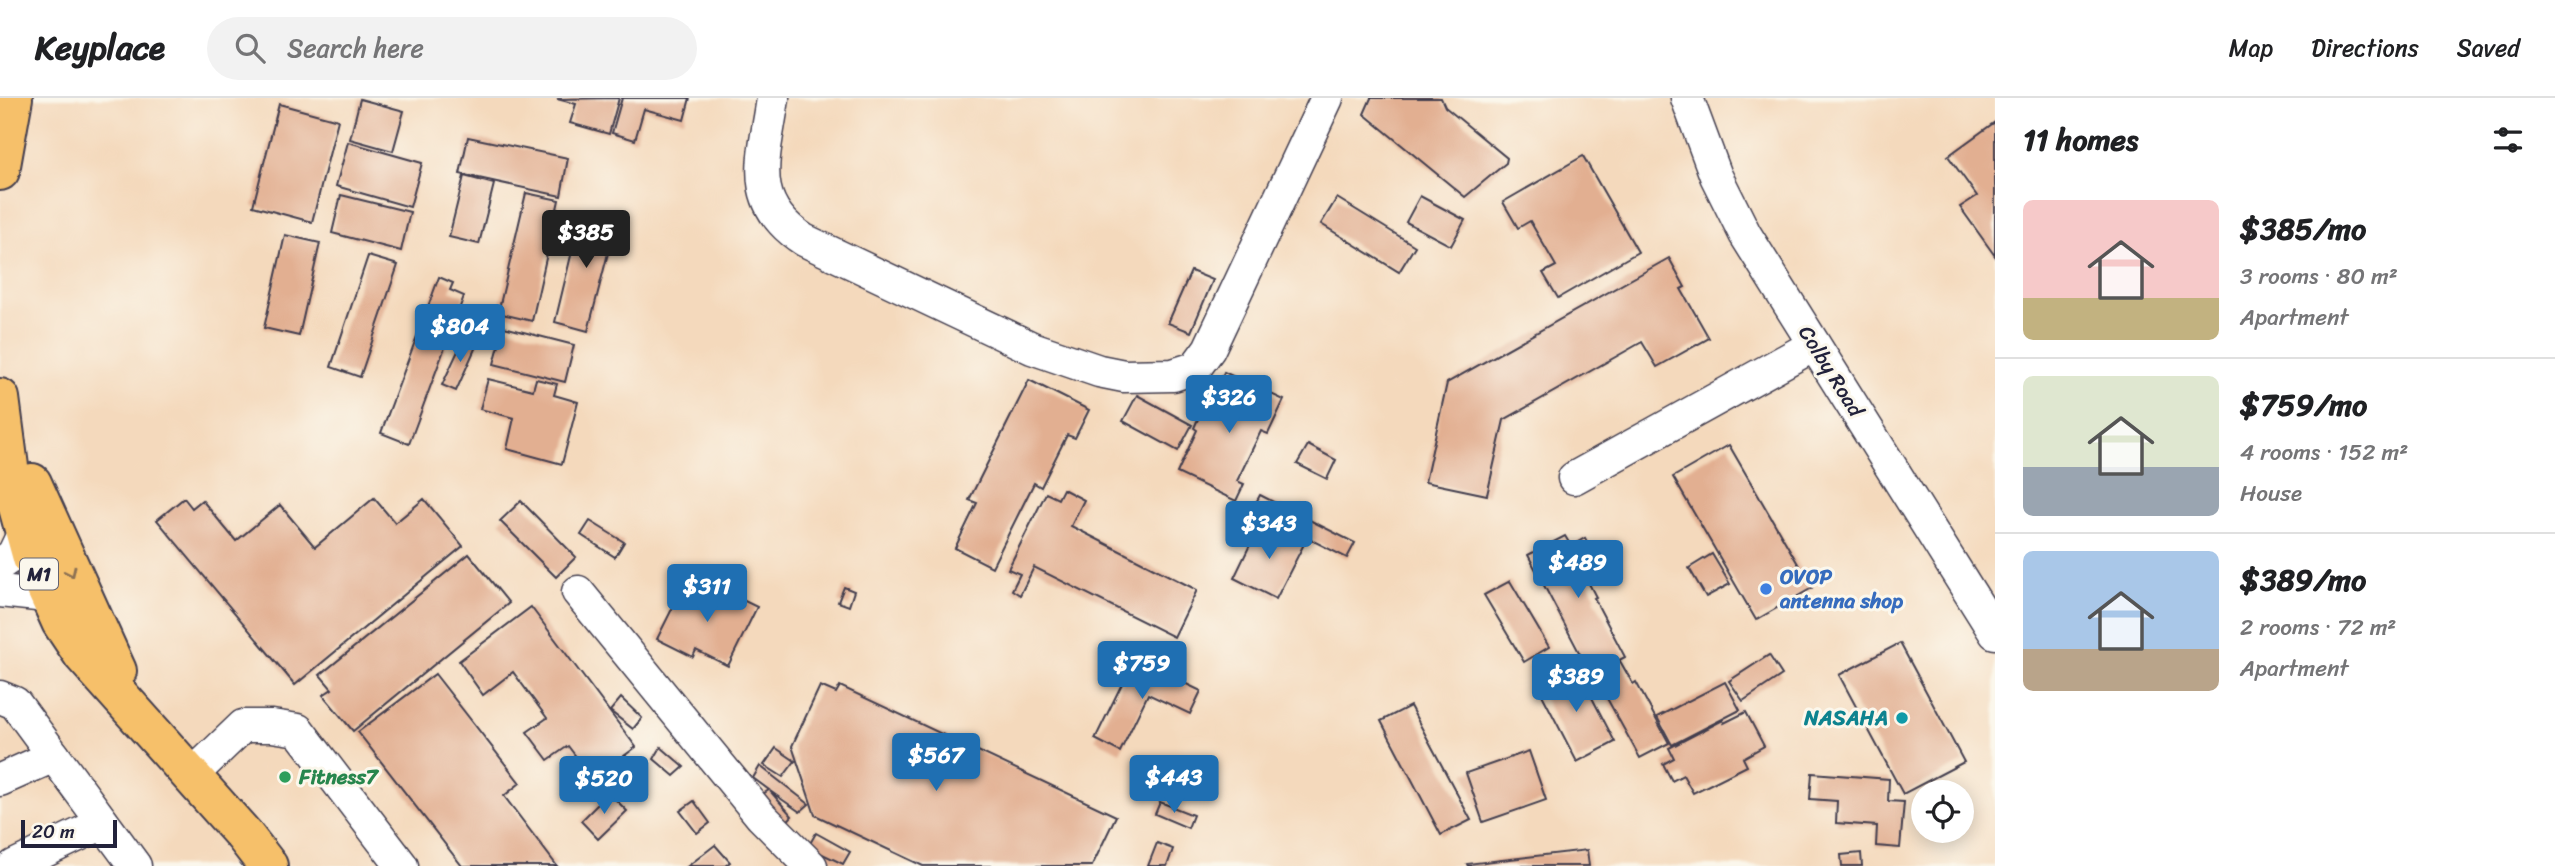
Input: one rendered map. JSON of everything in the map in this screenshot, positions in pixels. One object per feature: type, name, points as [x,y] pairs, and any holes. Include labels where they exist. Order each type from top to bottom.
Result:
[{"type":"highway","points":[[0,171],[13,98]]},
{"type":"highway","name":"M1","points":[[0,397],[11,482],[32,558],[61,622],[83,655],[244,835],[268,866]]},
{"type":"highway","name":"M1","points":[[0,397],[34,488],[60,547],[142,719]]},
{"type":"street","points":[[773,98],[762,172],[764,191],[772,210],[785,227],[804,240],[1032,348],[1099,371],[1124,376],[1173,376],[1195,368],[1209,349],[1326,98]]},
{"type":"street","name":"Colby Road","points":[[1687,98],[1716,176],[1745,234],[1994,628]]},
{"type":"street","points":[[1574,478],[1814,345]]},
{"type":"street","points":[[0,564],[13,555],[25,530]]},
{"type":"street","points":[[0,591],[37,595],[52,601]]},
{"type":"street","points":[[578,592],[761,816],[811,866]]},
{"type":"street","points":[[0,697],[15,703],[135,866]]},
{"type":"street","points":[[191,776],[243,726],[272,726],[298,730],[402,866]]},
{"type":"street","points":[[0,780],[54,756]]},
{"type":"street","points":[[14,866],[103,822]]},
{"type":"building","points":[[619,98],[609,134],[570,123],[576,104],[557,99]]},
{"type":"building","points":[[622,98],[690,98],[684,120],[644,109],[635,140],[612,133]]},
{"type":"building","points":[[1371,98],[1441,98],[1445,107],[1507,158],[1506,163],[1465,197],[1364,114]]},
{"type":"building","points":[[360,99],[404,111],[393,151],[350,139]]},
{"type":"building","points":[[279,104],[338,120],[312,222],[253,206]]},
{"type":"building","points":[[1995,122],[1995,256],[1960,207],[1977,196],[1948,156]]},
{"type":"building","points":[[468,137],[568,158],[561,196],[460,174]]},
{"type":"building","points":[[348,142],[422,163],[410,207],[336,186]]},
{"type":"building","points":[[1583,156],[1638,252],[1558,298],[1543,273],[1556,266],[1530,221],[1518,228],[1503,202]]},
{"type":"building","points":[[464,176],[494,184],[479,244],[449,237]]},
{"type":"building","points":[[526,193],[559,200],[532,321],[498,313]]},
{"type":"building","points":[[341,195],[410,212],[401,251],[332,233]]},
{"type":"building","points":[[1420,196],[1465,220],[1451,246],[1406,222]]},
{"type":"building","points":[[1337,198],[1415,246],[1399,272],[1321,224]]},
{"type":"building","points":[[582,210],[617,218],[588,331],[555,322]]},
{"type":"building","points":[[285,235],[320,243],[299,336],[264,328]]},
{"type":"building","points":[[368,256],[398,265],[360,377],[331,367]]},
{"type":"building","points":[[1669,258],[1685,287],[1681,289],[1709,338],[1657,367],[1642,342],[1504,420],[1487,495],[1425,482],[1447,383]]},
{"type":"building","points":[[1191,271],[1213,280],[1191,332],[1168,323]]},
{"type":"building","points":[[439,277],[453,283],[450,290],[464,296],[409,444],[381,433]]},
{"type":"building","points":[[504,327],[574,345],[565,382],[494,364]]},
{"type":"building","points":[[465,336],[478,342],[456,391],[442,385]]},
{"type":"building","points":[[1224,372],[1284,400],[1268,434],[1261,431],[1237,481],[1244,484],[1236,501],[1177,473],[1197,430],[1194,428],[1201,412],[1205,414]]},
{"type":"building","points":[[488,379],[533,390],[536,379],[557,384],[554,395],[578,402],[562,464],[507,449],[514,418],[480,409]]},
{"type":"building","points":[[1029,380],[1089,410],[1075,438],[1067,435],[1041,487],[1034,483],[992,567],[955,548],[977,503],[969,500]]},
{"type":"building","points":[[1137,395],[1192,425],[1178,451],[1123,421]]},
{"type":"building","points":[[1308,445],[1336,460],[1327,479],[1297,464]]},
{"type":"building","points":[[1729,445],[1812,588],[1756,620],[1673,477]]},
{"type":"building","points":[[1063,489],[1084,500],[1071,526],[1197,590],[1174,637],[1034,567],[1020,595],[1012,590],[1020,574],[1008,569],[1046,493],[1058,499]]},
{"type":"building","points":[[1260,495],[1355,543],[1347,558],[1252,510]]},
{"type":"building","points":[[184,498],[192,508],[202,500],[236,541],[280,505],[315,547],[374,498],[395,523],[424,499],[463,546],[295,685],[157,520]]},
{"type":"building","points":[[521,501],[576,557],[556,577],[500,521]]},
{"type":"building","points":[[590,521],[624,542],[615,557],[581,535]]},
{"type":"building","points":[[1261,522],[1304,544],[1276,599],[1234,578]]},
{"type":"building","points":[[1565,536],[1571,546],[1585,538],[1602,570],[1586,578],[1625,657],[1591,675],[1528,555]]},
{"type":"building","points":[[469,554],[509,603],[353,731],[323,695],[332,689],[320,675]]},
{"type":"building","points":[[1712,554],[1730,584],[1706,597],[1689,568]]},
{"type":"building","points":[[1510,581],[1549,647],[1524,662],[1484,595]]},
{"type":"building","points":[[685,583],[717,599],[722,590],[757,607],[728,666],[696,650],[693,657],[657,639]]},
{"type":"building","points":[[844,587],[854,591],[849,606],[838,602]]},
{"type":"building","points":[[531,607],[636,747],[593,779],[568,746],[548,760],[527,732],[547,718],[513,672],[483,695],[459,661]]},
{"type":"building","name":"NASAHA","points":[[1900,643],[1964,762],[1930,780],[1911,780],[1911,790],[1903,794],[1839,675]]},
{"type":"building","points":[[1769,655],[1782,675],[1743,701],[1729,681]]},
{"type":"building","points":[[1134,659],[1201,691],[1190,714],[1148,694],[1120,752],[1095,739]]},
{"type":"building","points":[[1620,661],[1633,684],[1636,682],[1669,743],[1640,758],[1594,675]]},
{"type":"building","points":[[1575,665],[1615,742],[1577,762],[1537,685]]},
{"type":"building","points":[[435,674],[520,783],[504,796],[557,866],[462,866],[358,732]]},
{"type":"building","points":[[1725,682],[1740,710],[1672,745],[1657,717]]},
{"type":"building","points":[[820,686],[836,693],[840,686],[1116,816],[1092,866],[923,866],[815,815],[792,746]]},
{"type":"building","points":[[621,698],[642,718],[633,729],[610,711]]},
{"type":"building","points":[[1410,706],[1471,820],[1441,835],[1381,721]]},
{"type":"building","points":[[1746,712],[1764,746],[1743,758],[1747,766],[1693,793],[1683,775],[1672,781],[1663,764],[1674,758],[1669,748],[1723,720],[1724,723]]},
{"type":"building","points":[[661,747],[684,767],[674,776],[654,759]]},
{"type":"building","points":[[776,748],[795,761],[783,777],[764,765]]},
{"type":"building","points":[[1529,751],[1546,800],[1483,822],[1466,773]]},
{"type":"building","points":[[760,766],[809,804],[800,812],[770,791],[792,816],[782,827],[758,797],[769,790],[753,778]]},
{"type":"building","points":[[1812,773],[1889,779],[1888,801],[1904,802],[1900,848],[1876,846],[1877,826],[1836,823],[1837,801],[1810,799]]},
{"type":"building","points":[[609,793],[627,811],[598,839],[581,821]]},
{"type":"building","points":[[694,801],[710,823],[697,833],[680,811]]},
{"type":"building","points":[[1160,802],[1193,815],[1188,828],[1155,814]]},
{"type":"building","points":[[816,833],[850,852],[843,864],[808,847]]},
{"type":"building","points":[[1157,843],[1173,849],[1167,866],[1148,866]]},
{"type":"building","points":[[715,845],[730,862],[725,866],[688,866]]},
{"type":"building","points":[[1587,850],[1589,866],[1467,864]]},
{"type":"building","points":[[1861,853],[1862,866],[1842,866],[1841,855]]},
{"type":"place","name":"OVOP antenna shop","points":[[1766,589]]},
{"type":"place","name":"NASAHA","points":[[1902,718]]},
{"type":"place","name":"Fitness7","points":[[285,777]]}]
